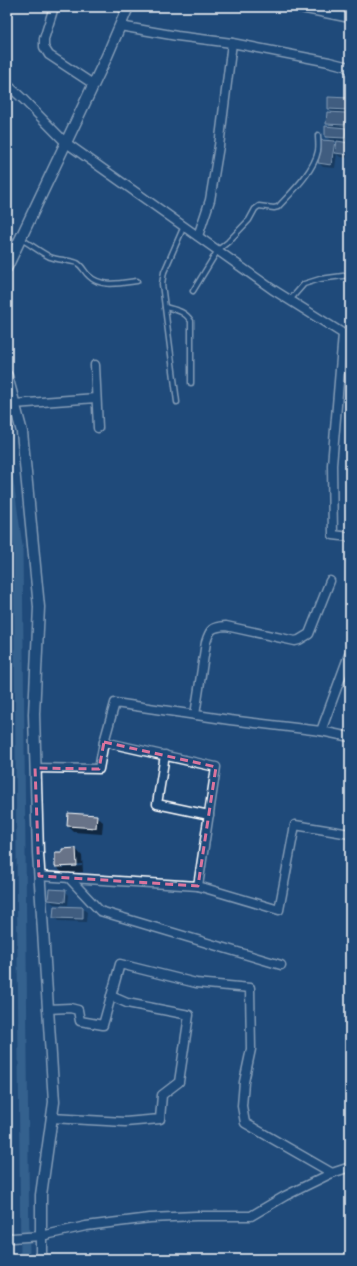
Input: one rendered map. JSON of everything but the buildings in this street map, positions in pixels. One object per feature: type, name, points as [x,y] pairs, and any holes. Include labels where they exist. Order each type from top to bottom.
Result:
[{"type":"street","points":[[54,7],[44,39],[44,47],[48,55],[93,84]]},
{"type":"street","points":[[7,267],[128,7]]},
{"type":"street","points":[[296,7],[350,18]]},
{"type":"street","points":[[120,26],[177,36],[232,43],[340,64],[350,70]]},
{"type":"street","points":[[198,236],[210,200],[219,146],[232,43]]},
{"type":"street","points":[[7,85],[23,99],[65,142],[272,289],[347,336],[332,465],[333,535],[350,537]]},
{"type":"street","points":[[94,364],[98,428]]},
{"type":"street","points":[[7,376],[22,432],[38,607],[34,714],[39,876],[54,1102],[37,1236],[41,1259]]},
{"type":"street","points":[[14,404],[96,398]]},
{"type":"street","points":[[195,715],[206,642],[212,629],[216,626],[226,626],[295,641],[299,640],[309,634],[330,581]]},
{"type":"street","points":[[321,731],[350,652]]},
{"type":"street","points":[[36,768],[99,769],[104,742],[115,703],[350,736]]},
{"type":"street","points":[[104,742],[216,767],[198,886]]},
{"type":"street","points":[[165,756],[157,804],[209,816]]},
{"type":"street","points":[[39,876],[198,886],[279,910],[295,825],[350,834]]},
{"type":"street","points":[[69,878],[100,911],[281,965]]},
{"type":"street","points":[[47,1009],[70,1008],[78,1010],[80,1021],[103,1025],[120,964],[196,983],[250,988],[251,1049],[244,1082],[242,1106],[245,1124],[332,1173]]},
{"type":"street","points":[[51,1118],[125,1122],[160,1119],[162,1095],[179,1082],[189,1015],[127,1003],[111,996]]},
{"type":"street","points":[[9,1237],[37,1236],[86,1226],[150,1218],[252,1216],[285,1196],[332,1173],[350,1167]]},
{"type":"lane","points":[[193,291],[218,250],[228,242],[249,220],[255,209],[259,206],[274,208],[278,207],[298,185],[314,162],[318,150],[318,135]]},
{"type":"lane","points":[[177,402],[162,284],[164,272],[184,226]]},
{"type":"lane","points":[[20,238],[50,257],[76,263],[82,266],[94,282],[117,283],[137,281]]},
{"type":"lane","points":[[289,300],[304,284],[320,279],[350,275]]},
{"type":"lane","points":[[165,307],[188,315],[191,321],[191,383]]},
{"type":"highlighted area","points":[[104,742],[216,767],[198,886],[39,876],[35,768],[99,769]]},
{"type":"waterway","points":[[7,468],[18,546],[25,1259]]}]
